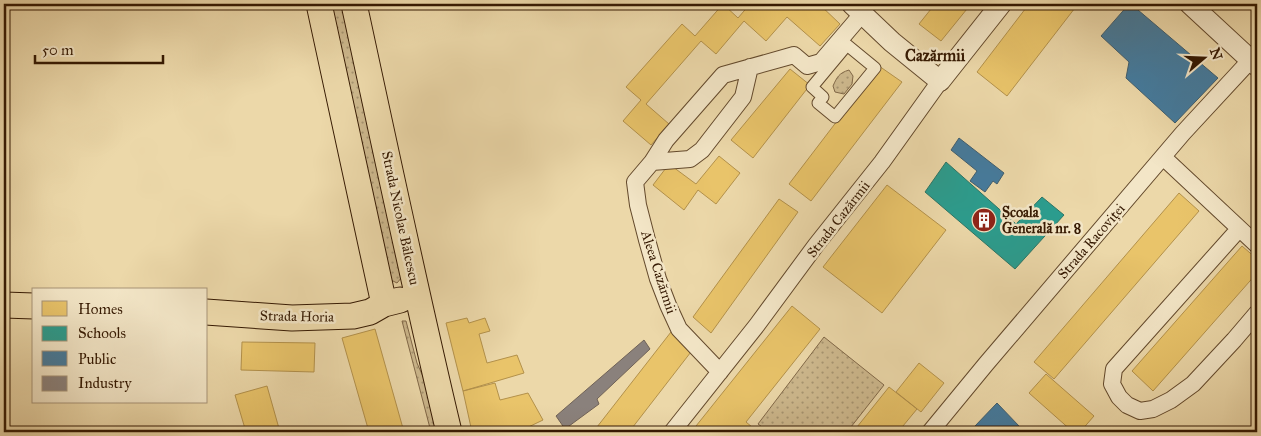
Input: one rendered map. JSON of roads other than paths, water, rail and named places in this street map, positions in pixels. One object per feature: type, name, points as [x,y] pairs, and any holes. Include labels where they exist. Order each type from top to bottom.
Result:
[{"type":"main road","points":[[319,4],[384,304]]},
{"type":"main road","name":"Strada Nicolae Bălcescu","points":[[354,4],[417,296],[449,432]]},
{"type":"main road","name":"Strada Horia","points":[[208,312],[292,318],[353,316],[370,312],[384,304],[417,296]]},
{"type":"main road","points":[[4,305],[32,306]]},
{"type":"street","name":"Strada Cazărmii","points":[[672,432],[757,325],[816,245],[882,162],[940,81],[1001,4]]},
{"type":"street","points":[[1190,4],[1255,60]]},
{"type":"street","points":[[857,9],[892,42],[940,81]]},
{"type":"street","name":"Aleea Cazărmii","points":[[720,372],[679,329],[668,305],[658,279],[638,205],[635,182],[652,162],[666,140],[722,75],[794,55],[807,66],[821,62],[857,9]]},
{"type":"street","points":[[847,45],[875,68],[835,117],[818,103],[823,97],[812,87],[847,45]]},
{"type":"street","name":"Strada Racoviței","points":[[930,432],[1163,157],[1255,60]]},
{"type":"street","points":[[652,162],[690,159],[702,150],[743,97],[750,67]]},
{"type":"street","points":[[1163,157],[1257,245]]},
{"type":"street","points":[[1239,229],[1114,369],[1112,384],[1119,398],[1127,405],[1140,411],[1153,409],[1171,400],[1193,384],[1257,313]]},
{"type":"place","name":"Școala Generală nr. 8","points":[[984,220]]},
{"type":"district","name":"Cazărmii","points":[[935,55]]}]
